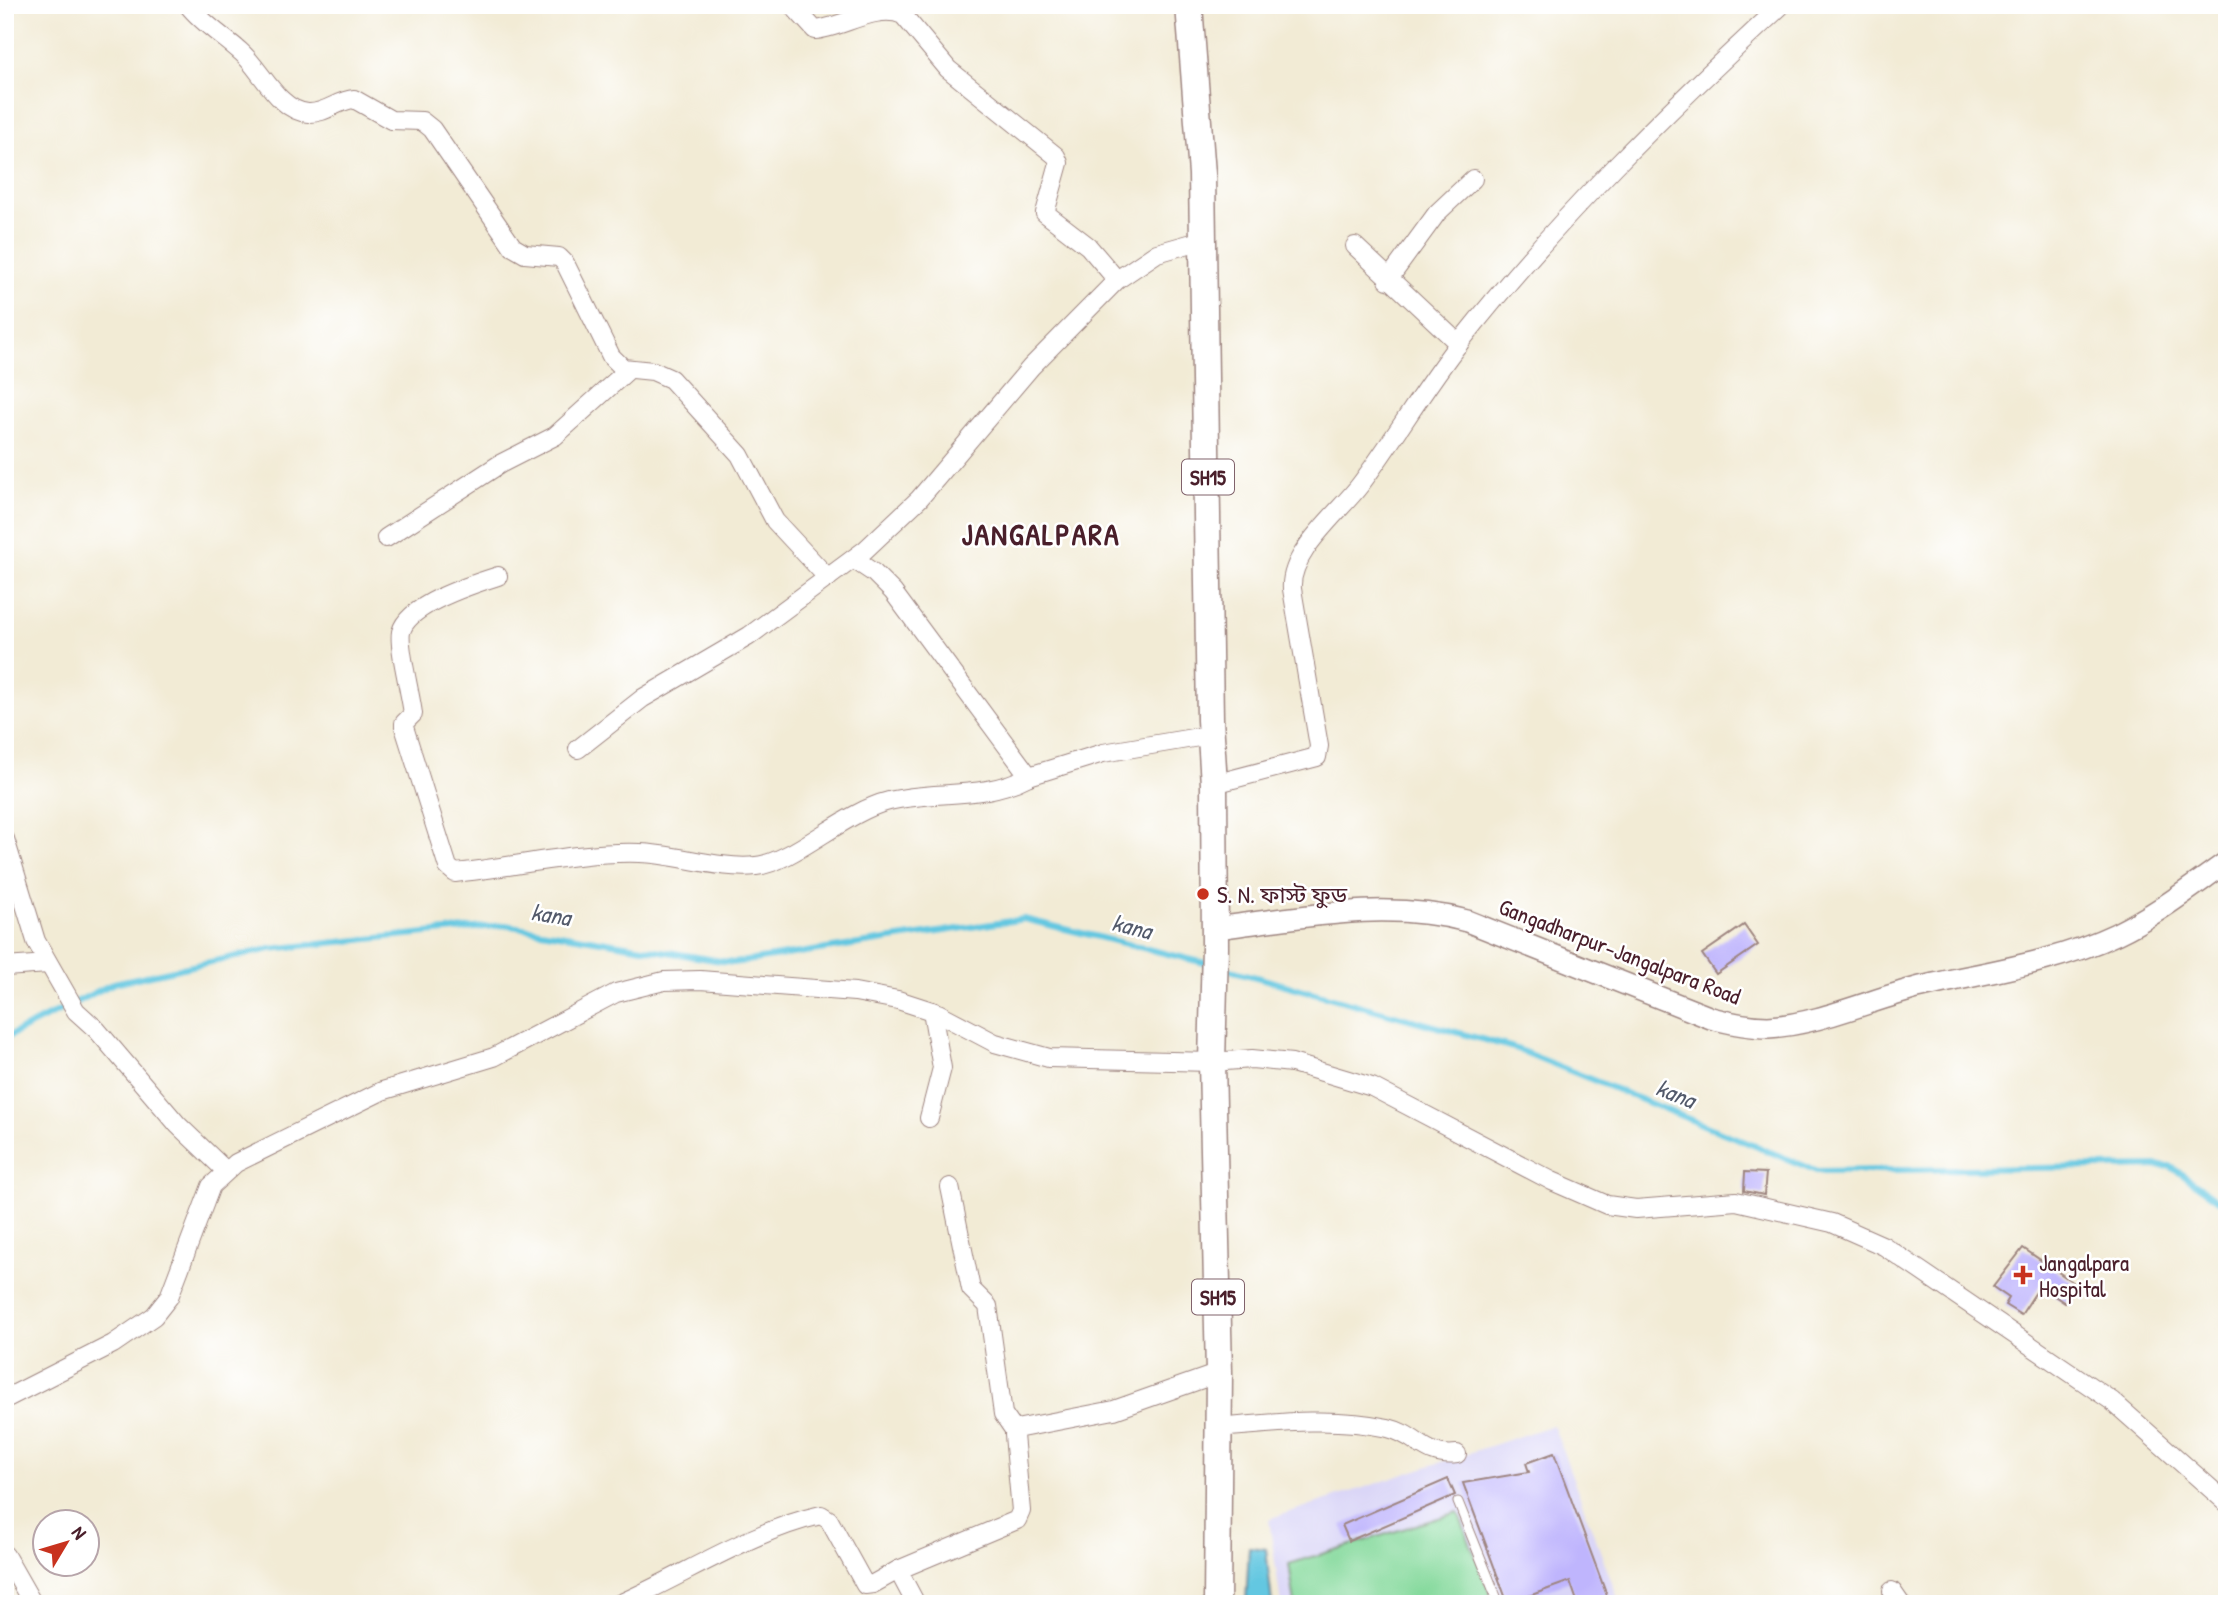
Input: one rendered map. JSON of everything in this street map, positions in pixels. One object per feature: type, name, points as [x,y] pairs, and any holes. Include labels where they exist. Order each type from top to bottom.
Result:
[{"type":"main road","name":"SH15","points":[[1189,5],[1200,149],[1203,240],[1210,735],[1214,784],[1215,938],[1212,1062],[1215,1095],[1219,1373],[1217,1604]]},
{"type":"street","points":[[188,5],[209,28],[242,53],[272,89],[297,110],[319,112],[354,99],[391,120],[415,120],[428,125],[450,151],[513,247],[525,254],[559,257],[565,263],[604,347],[617,364],[628,370],[653,371],[671,379],[740,455],[775,521],[828,578]]},
{"type":"street","points":[[792,5],[815,30],[895,12],[907,18],[948,69],[1058,159],[1046,214],[1088,246],[1117,280]]},
{"type":"street","points":[[1214,784],[1295,765],[1313,759],[1320,753],[1294,600],[1293,570],[1310,544],[1356,491],[1459,344],[1595,185],[1656,121],[1782,5]]},
{"type":"street","points":[[1388,280],[1437,213],[1473,179]]},
{"type":"street","points":[[578,750],[643,698],[749,636],[853,559],[919,499],[1031,368],[1117,280],[1157,253],[1203,240]]},
{"type":"street","points":[[1354,246],[1459,344]]},
{"type":"street","points":[[386,538],[500,464],[555,436],[628,370]]},
{"type":"street","points":[[853,559],[874,573],[893,592],[1029,776]]},
{"type":"street","points":[[498,576],[436,600],[410,619],[401,635],[413,714],[404,723],[404,727],[449,867],[455,873],[617,853],[756,866],[780,857],[852,815],[886,802],[982,793],[1102,753],[1210,735]]},
{"type":"street","points":[[5,839],[36,941],[76,1010],[97,1030],[172,1118],[225,1170]]},
{"type":"street","name":"Gangadharpur-Jangalpara Road","points":[[1215,938],[1362,911],[1394,909],[1437,914],[1467,921],[1711,1018],[1732,1024],[1770,1027],[1804,1021],[1917,988],[2055,958],[2147,918],[2227,862]]},
{"type":"street","points":[[5,967],[52,970]]},
{"type":"street","points":[[5,1399],[125,1337],[160,1310],[173,1287],[203,1201],[211,1185],[225,1170],[382,1091],[494,1056],[593,1002],[637,986],[699,980],[820,989],[898,1000],[932,1011],[988,1040],[1049,1058],[1212,1062],[1272,1060],[1360,1082],[1552,1181],[1607,1205],[1636,1209],[1736,1201],[1755,1203],[1858,1233],[1884,1245],[2112,1401],[2227,1503]]},
{"type":"street","points":[[929,1118],[942,1068],[932,1011]]},
{"type":"street","points":[[619,1604],[673,1580],[719,1554],[821,1515],[828,1520],[865,1585],[873,1584],[898,1570],[1017,1520],[1020,1503],[1014,1430],[1003,1414],[988,1306],[971,1289],[950,1187]]},
{"type":"street","points":[[1014,1430],[1115,1410],[1219,1373]]},
{"type":"street","points":[[1219,1428],[1272,1423],[1370,1425],[1403,1433],[1431,1453],[1457,1454]]},
{"type":"street","points":[[5,1555],[33,1604]]},
{"type":"street","points":[[898,1570],[916,1604]]},
{"type":"lane","points":[[1458,1502],[1499,1604]]},
{"type":"shaded area","points":[[1553,1425],[1620,1604],[1281,1604],[1269,1519]]},
{"type":"green space","points":[[1458,1512],[1494,1604],[1295,1604],[1289,1564]]},
{"type":"water","points":[[1249,1547],[1266,1549],[1272,1604],[1246,1604]]},
{"type":"building","points":[[1744,925],[1758,945],[1716,974],[1702,954]]},
{"type":"building","points":[[1745,1172],[1766,1173],[1764,1195],[1744,1191]]},
{"type":"building","points":[[2023,1248],[2077,1285],[2065,1303],[2040,1286],[2021,1315],[2005,1305],[2009,1298],[1993,1287]]},
{"type":"building","points":[[1554,1453],[1610,1604],[1578,1604],[1570,1581],[1529,1596],[1531,1604],[1508,1604],[1463,1483],[1529,1472],[1526,1463]]},
{"type":"building","points":[[1448,1479],[1455,1495],[1349,1541],[1342,1525]]},
{"type":"waterway","name":"kana","points":[[5,1038],[114,983],[270,949],[505,925],[733,963],[1024,919],[1209,964]]},
{"type":"waterway","name":"kana","points":[[1223,968],[1514,1048],[1817,1171],[2170,1166],[2227,1206]]},
{"type":"place","name":"S. N. ফাস্ট ফুড","points":[[1203,894]]},
{"type":"place","name":"Jangalpara Hospital","points":[[2023,1275]]},
{"type":"district","name":"JANGALPARA","points":[[1041,534]]}]
